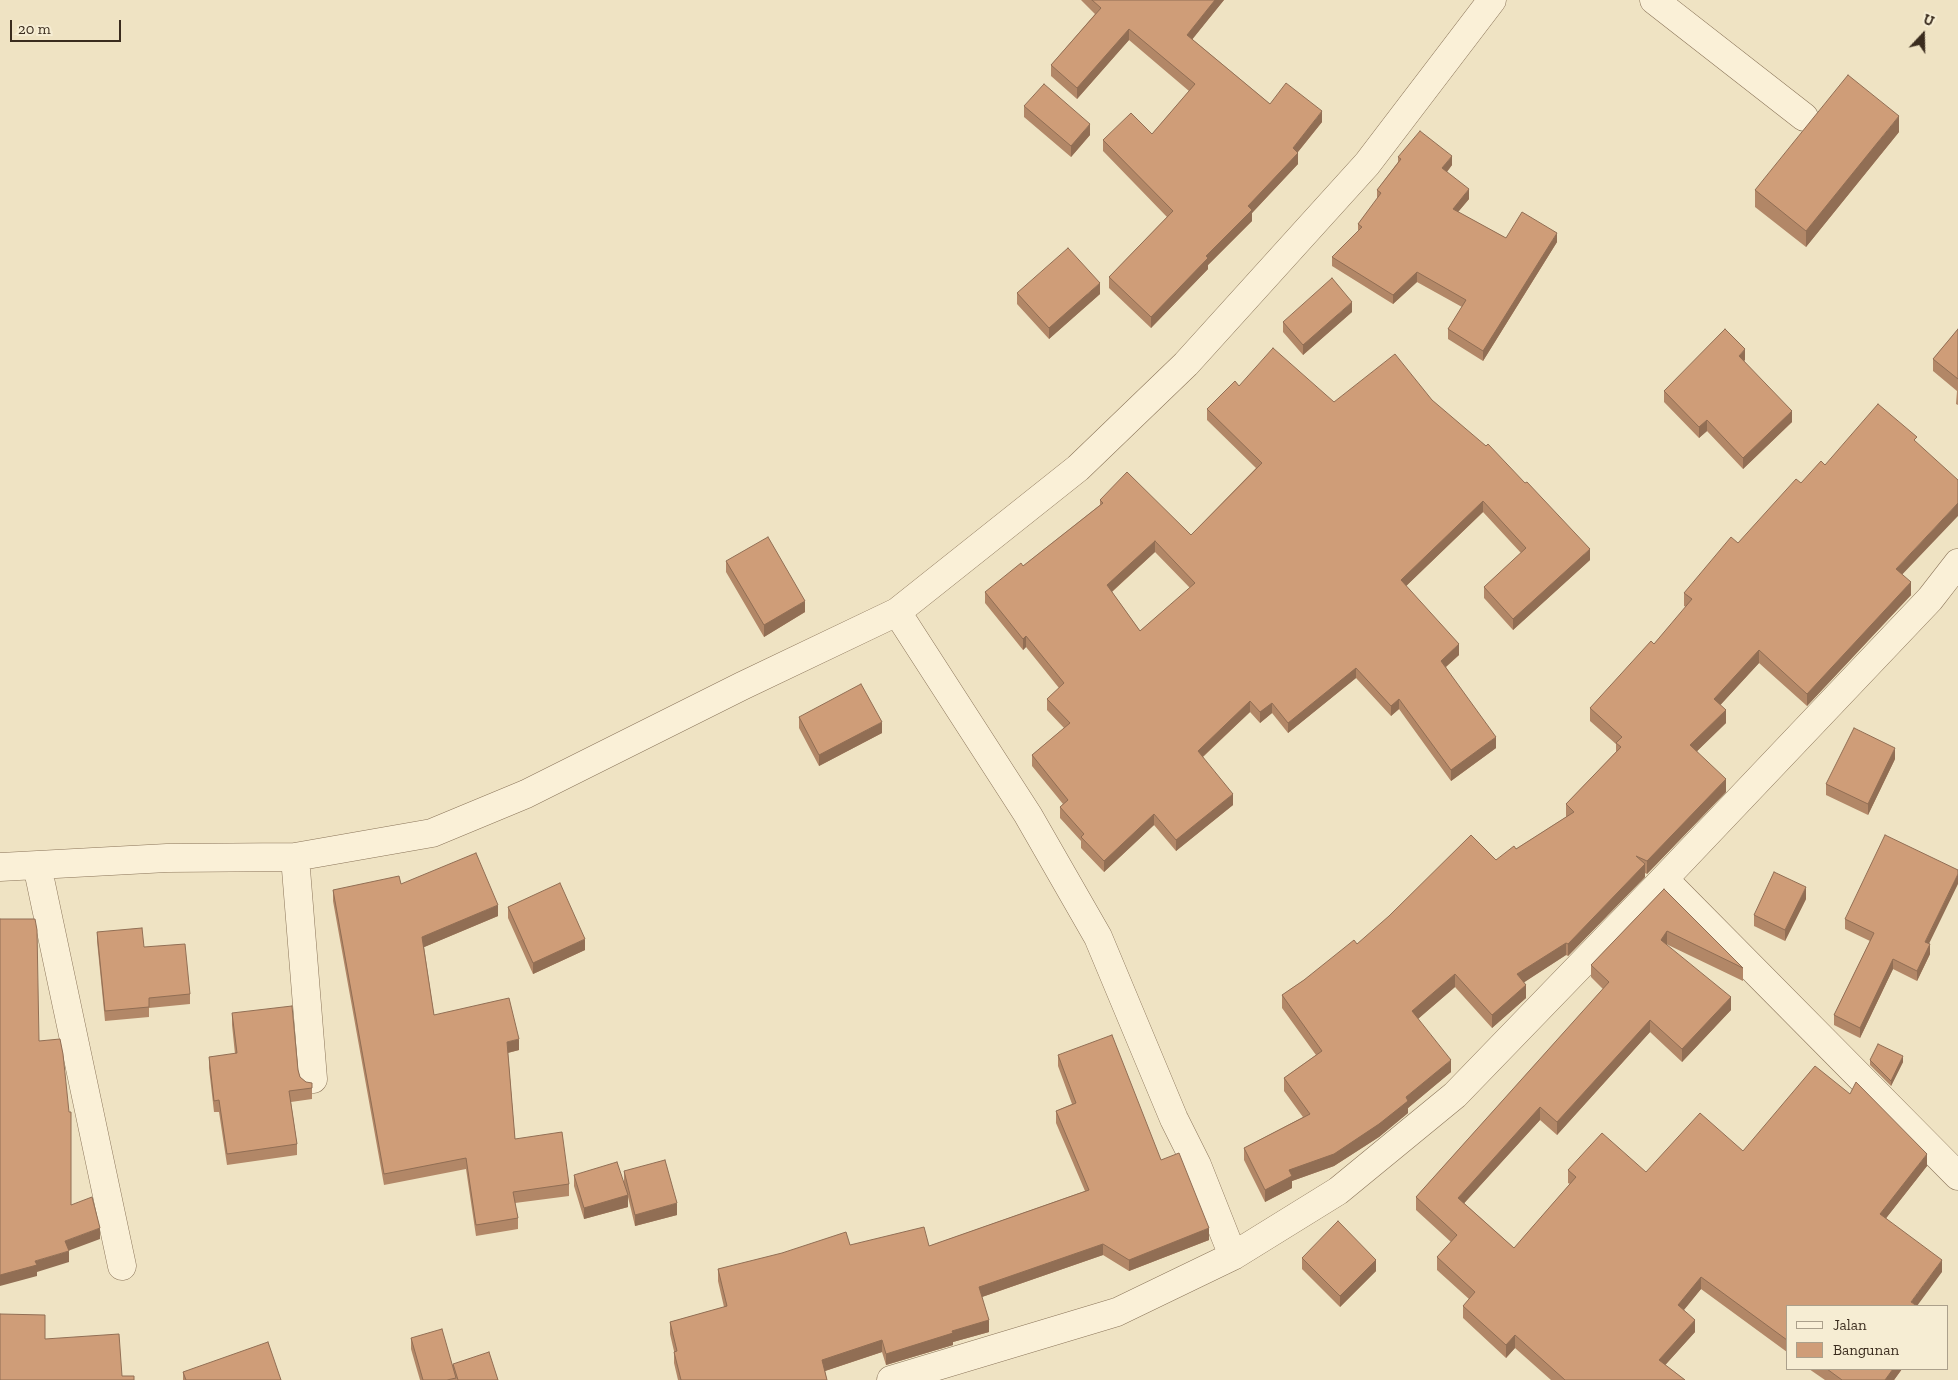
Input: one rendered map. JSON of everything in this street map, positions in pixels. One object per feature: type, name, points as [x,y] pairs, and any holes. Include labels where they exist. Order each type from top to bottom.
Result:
[{"type":"street","points":[[0,867],[167,858],[295,857],[432,833],[526,794],[742,686],[897,612],[1078,468],[1186,364],[1366,164],[1492,0]]},
{"type":"street","points":[[1654,0],[1804,117]]},
{"type":"street","points":[[891,1380],[1117,1312],[1233,1256],[1338,1192],[1455,1095],[1664,879],[1930,599],[1958,563]]},
{"type":"street","points":[[897,612],[1028,816],[1098,937],[1233,1256]]},
{"type":"street","points":[[295,857],[313,1080]]},
{"type":"street","points":[[37,865],[122,1266]]},
{"type":"street","points":[[1664,879],[1958,1176]]},
{"type":"building","points":[[1092,0],[1215,0],[1187,35],[1270,104],[1286,83],[1322,111],[1293,148],[1298,153],[1248,206],[1252,210],[1206,256],[1208,258],[1151,317],[1109,277],[1173,211],[1103,140],[1131,113],[1152,134],[1195,84],[1129,29],[1077,88],[1051,65],[1101,8]]},
{"type":"building","points":[[1848,75],[1899,116],[1806,231],[1755,190]]},
{"type":"building","points":[[1044,84],[1090,124],[1071,146],[1024,106]]},
{"type":"building","points":[[1420,131],[1452,156],[1442,168],[1469,189],[1453,209],[1506,238],[1522,212],[1557,233],[1483,351],[1448,329],[1466,300],[1417,272],[1393,295],[1332,257],[1362,227],[1358,224],[1381,193],[1377,190],[1401,159],[1398,157]]},
{"type":"building","points":[[1068,248],[1100,283],[1049,328],[1017,293]]},
{"type":"building","points":[[1332,278],[1352,302],[1303,345],[1283,322]]},
{"type":"building","points":[[1725,329],[1745,349],[1739,356],[1792,411],[1743,458],[1707,420],[1699,427],[1664,391]]},
{"type":"building","points":[[1958,329],[1958,379],[1933,359]]},
{"type":"building","points":[[1273,348],[1334,402],[1395,354],[1432,400],[1486,446],[1488,444],[1590,549],[1513,619],[1484,587],[1526,548],[1483,501],[1401,580],[1459,644],[1441,661],[1496,737],[1451,770],[1399,699],[1391,706],[1356,668],[1288,723],[1272,703],[1260,712],[1250,701],[1198,751],[1233,794],[1176,840],[1154,814],[1104,861],[1081,837],[1084,834],[1060,807],[1068,800],[1032,755],[1070,723],[1047,699],[1064,683],[1026,636],[1023,639],[985,592],[1021,563],[1023,566],[1103,503],[1100,500],[1127,472],[1191,535],[1262,463],[1207,409],[1235,381],[1239,386]],"holes":[[[1155,541],[1195,583],[1140,631],[1107,585]]]},
{"type":"building","points":[[1878,404],[1917,437],[1914,440],[1958,480],[1958,503],[1896,569],[1911,582],[1807,694],[1759,650],[1714,699],[1726,710],[1690,745],[1726,779],[1647,861],[1636,856],[1645,864],[1568,944],[1566,943],[1517,974],[1526,985],[1492,1015],[1455,974],[1412,1011],[1451,1060],[1406,1097],[1408,1101],[1379,1124],[1334,1154],[1289,1170],[1292,1176],[1265,1190],[1244,1148],[1310,1114],[1284,1078],[1322,1051],[1282,995],[1354,940],[1357,944],[1389,916],[1471,835],[1496,860],[1514,846],[1516,849],[1574,812],[1566,804],[1621,747],[1616,743],[1622,737],[1590,708],[1651,641],[1654,644],[1692,599],[1684,593],[1731,537],[1738,543],[1796,479],[1801,483],[1821,461],[1825,465]]},
{"type":"building","points":[[768,537],[805,601],[764,625],[726,561]]},
{"type":"building","points":[[861,684],[882,722],[819,755],[799,717]]},
{"type":"building","points":[[1854,728],[1895,748],[1868,804],[1826,784]]},
{"type":"building","points":[[1885,835],[1958,870],[1958,874],[1925,942],[1930,944],[1917,971],[1893,959],[1860,1028],[1834,1015],[1874,933],[1845,919]]},
{"type":"building","points":[[476,853],[498,905],[422,937],[434,1015],[509,998],[519,1039],[507,1042],[515,1139],[562,1132],[569,1184],[513,1192],[518,1218],[476,1225],[466,1158],[384,1174],[333,890],[399,876],[401,884]]},
{"type":"building","points":[[1774,872],[1806,887],[1785,930],[1754,915]]},
{"type":"building","points":[[560,883],[585,939],[533,963],[508,907]]},
{"type":"building","points":[[1664,889],[1743,968],[1667,931],[1661,940],[1731,997],[1682,1049],[1650,1020],[1557,1122],[1540,1107],[1458,1198],[1514,1248],[1576,1177],[1568,1170],[1602,1133],[1646,1172],[1700,1113],[1743,1151],[1815,1066],[1850,1094],[1856,1082],[1927,1154],[1880,1214],[1942,1260],[1911,1302],[1916,1305],[1786,1305],[1786,1339],[1701,1277],[1678,1305],[1695,1320],[1659,1360],[1685,1380],[1565,1380],[1515,1335],[1506,1345],[1463,1306],[1475,1292],[1437,1257],[1457,1235],[1416,1197],[1609,982],[1591,965]]},
{"type":"building","points":[[0,919],[35,919],[37,930],[39,1041],[60,1039],[69,1112],[71,1112],[71,1205],[92,1197],[100,1228],[65,1241],[69,1251],[35,1261],[37,1265],[0,1275]]},
{"type":"building","points":[[142,928],[144,947],[185,944],[190,994],[149,998],[149,1007],[105,1011],[97,932]]},
{"type":"building","points":[[292,1006],[298,1070],[300,1077],[306,1082],[312,1083],[312,1088],[289,1091],[297,1144],[227,1154],[219,1100],[214,1101],[209,1057],[237,1053],[232,1013]]},
{"type":"building","points":[[1112,1035],[1161,1160],[1179,1153],[1209,1228],[1129,1260],[1103,1244],[979,1287],[989,1320],[886,1354],[882,1340],[822,1360],[827,1380],[681,1380],[674,1352],[677,1351],[670,1322],[727,1306],[718,1269],[782,1253],[846,1232],[850,1245],[924,1227],[929,1246],[1089,1190],[1056,1111],[1076,1103],[1058,1055]]},
{"type":"building","points":[[1878,1044],[1903,1056],[1891,1081],[1870,1060]]},
{"type":"building","points":[[665,1160],[677,1203],[635,1215],[624,1171]]},
{"type":"building","points":[[617,1162],[628,1195],[584,1208],[574,1175]]},
{"type":"building","points":[[1338,1221],[1376,1260],[1340,1296],[1302,1258]]},
{"type":"building","points":[[0,1314],[45,1315],[45,1339],[119,1334],[122,1376],[134,1376],[134,1380],[0,1380]]},
{"type":"building","points":[[442,1329],[456,1378],[423,1380],[411,1338]]},
{"type":"building","points":[[268,1342],[281,1380],[186,1380],[183,1372]]},
{"type":"building","points":[[489,1352],[498,1380],[458,1380],[453,1364]]},
{"type":"building","points":[[1828,1370],[1892,1370],[1885,1380],[1842,1380]]}]
